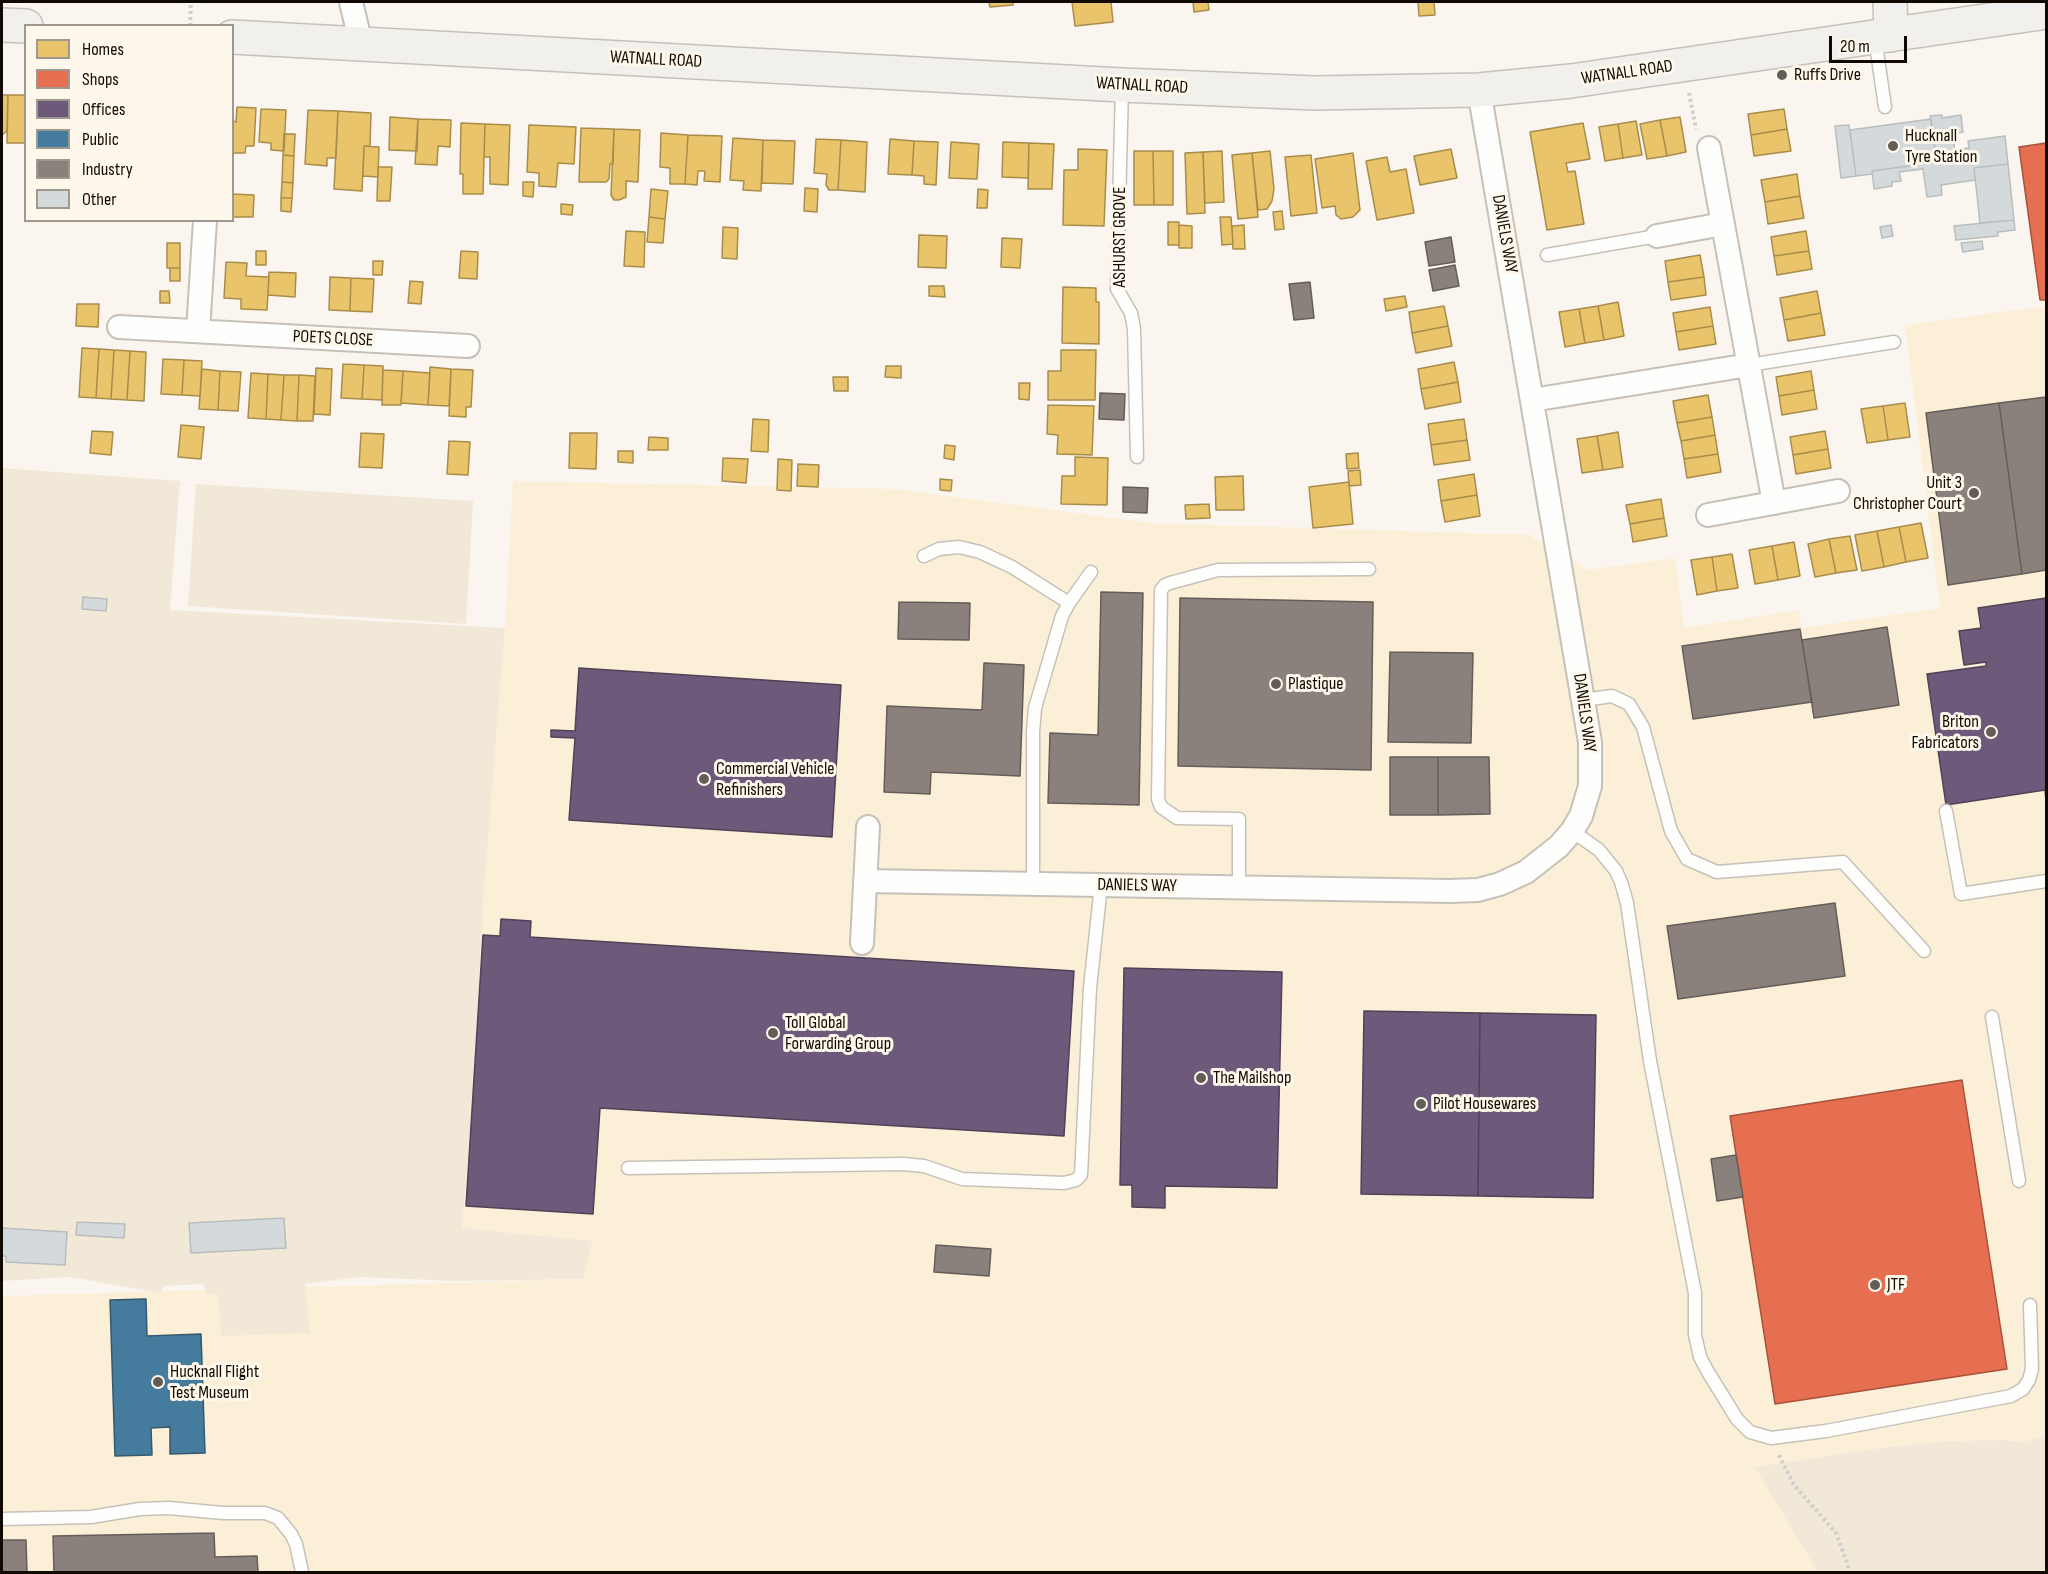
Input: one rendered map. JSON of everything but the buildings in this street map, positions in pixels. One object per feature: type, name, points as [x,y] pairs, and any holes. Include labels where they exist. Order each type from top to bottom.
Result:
[{"type":"main road","points":[[1883,36],[1890,2]]},
{"type":"main road","name":"WATNALL ROAD","points":[[234,37],[1122,85],[1315,93],[1479,90],[1571,81],[2046,12]]},
{"type":"main road","points":[[2,25],[24,26]]},
{"type":"street","points":[[351,2],[361,44]]},
{"type":"street","name":"DANIELS WAY","points":[[865,881],[1478,890],[1500,884],[1526,872],[1559,846],[1572,831],[1581,816],[1590,786],[1590,742],[1479,90]]},
{"type":"street","points":[[1709,148],[1774,503]]},
{"type":"street","points":[[198,331],[205,222]]},
{"type":"street","points":[[1657,236],[1723,224]]},
{"type":"street","name":"POETS CLOSE","points":[[118,327],[468,346]]},
{"type":"street","points":[[1532,400],[1749,365]]},
{"type":"street","points":[[1708,515],[1838,491]]},
{"type":"street","points":[[862,943],[868,827]]},
{"type":"lane","points":[[1883,36],[1885,107]]},
{"type":"lane","name":"ASHURST GROVE","points":[[1122,85],[1117,289],[1131,313],[1134,329],[1137,457]]},
{"type":"lane","points":[[1546,255],[1657,236]]},
{"type":"lane","points":[[1749,365],[1894,342]]},
{"type":"lane","points":[[924,556],[939,549],[959,547],[980,552],[1012,567],[1069,603]]},
{"type":"lane","points":[[1239,888],[1239,819],[1177,818],[1161,807],[1158,799],[1161,590],[1170,583],[1218,570],[1370,569]]},
{"type":"lane","points":[[1033,884],[1035,708],[1062,616],[1091,572]]},
{"type":"lane","points":[[1583,700],[1612,696],[1629,704],[1643,726],[1671,831],[1687,859],[1716,872],[1843,862],[1924,951]]},
{"type":"lane","points":[[1946,811],[1961,894],[2046,881]]},
{"type":"lane","points":[[1572,831],[1599,850],[1616,870],[1627,903],[1650,1061],[1695,1293],[1695,1335],[1700,1357],[1737,1419],[1750,1432],[1771,1438],[1826,1431],[2011,1396],[2023,1389],[2032,1370],[2030,1305]]},
{"type":"lane","points":[[628,1168],[903,1164],[924,1166],[962,1179],[1064,1183],[1076,1180],[1081,1175],[1090,988],[1101,885]]},
{"type":"lane","points":[[1992,1017],[2019,1181]]},
{"type":"lane","points":[[2,1519],[91,1517],[140,1509],[169,1508],[223,1513],[266,1513],[278,1518],[291,1534],[296,1544],[302,1572]]},
{"type":"path","points":[[190,24],[191,2]]},
{"type":"path","points":[[1684,65],[1697,137],[1709,148]]},
{"type":"path","points":[[1771,1438],[1794,1485],[1836,1533],[1849,1572]]},
{"type":"shaded area","points":[[2046,306],[2046,1436],[2022,1442],[1946,1441],[1880,1448],[1756,1467],[1818,1572],[2,1572],[2,1296],[583,1279],[591,1241],[462,1228],[473,1096],[484,889],[505,628],[513,481],[894,489],[1152,523],[1529,535],[1588,570],[1675,558],[1684,628],[1799,610],[1802,628],[1940,608],[1905,325]]},
{"type":"shaded area","points":[[2,468],[180,481],[170,610],[505,628],[484,889],[473,1096],[462,1228],[592,1241],[583,1279],[455,1281],[360,1277],[305,1284],[310,1333],[221,1336],[218,1294],[207,1295],[204,1284],[164,1286],[160,1293],[70,1277],[2,1281]],"holes":[[[284,1218],[286,1247],[191,1253],[189,1223]]]},
{"type":"shaded area","points":[[196,484],[473,501],[466,624],[188,606]]},
{"type":"shaded area","points":[[2046,1436],[2046,1572],[1818,1572],[1755,1467],[1880,1448],[1946,1441],[2022,1442]]},
{"type":"place","name":"Ruffs Drive","points":[[1782,75]]},
{"type":"place","name":"Hucknall Tyre Station","points":[[1893,146]]},
{"type":"place","name":"Unit 3 Christopher Court","points":[[1974,493]]},
{"type":"place","name":"Plastique","points":[[1276,684]]},
{"type":"place","name":"Briton Fabricators","points":[[1991,732]]},
{"type":"place","name":"Commercial Vehicle Refinishers","points":[[704,779]]},
{"type":"place","name":"Toll Global Forwarding Group","points":[[773,1033]]},
{"type":"place","name":"The Mailshop","points":[[1201,1078]]},
{"type":"place","name":"Pilot Housewares","points":[[1421,1104]]},
{"type":"place","name":"JTF","points":[[1875,1285]]},
{"type":"place","name":"Hucknall Flight Test Museum","points":[[158,1382]]}]
